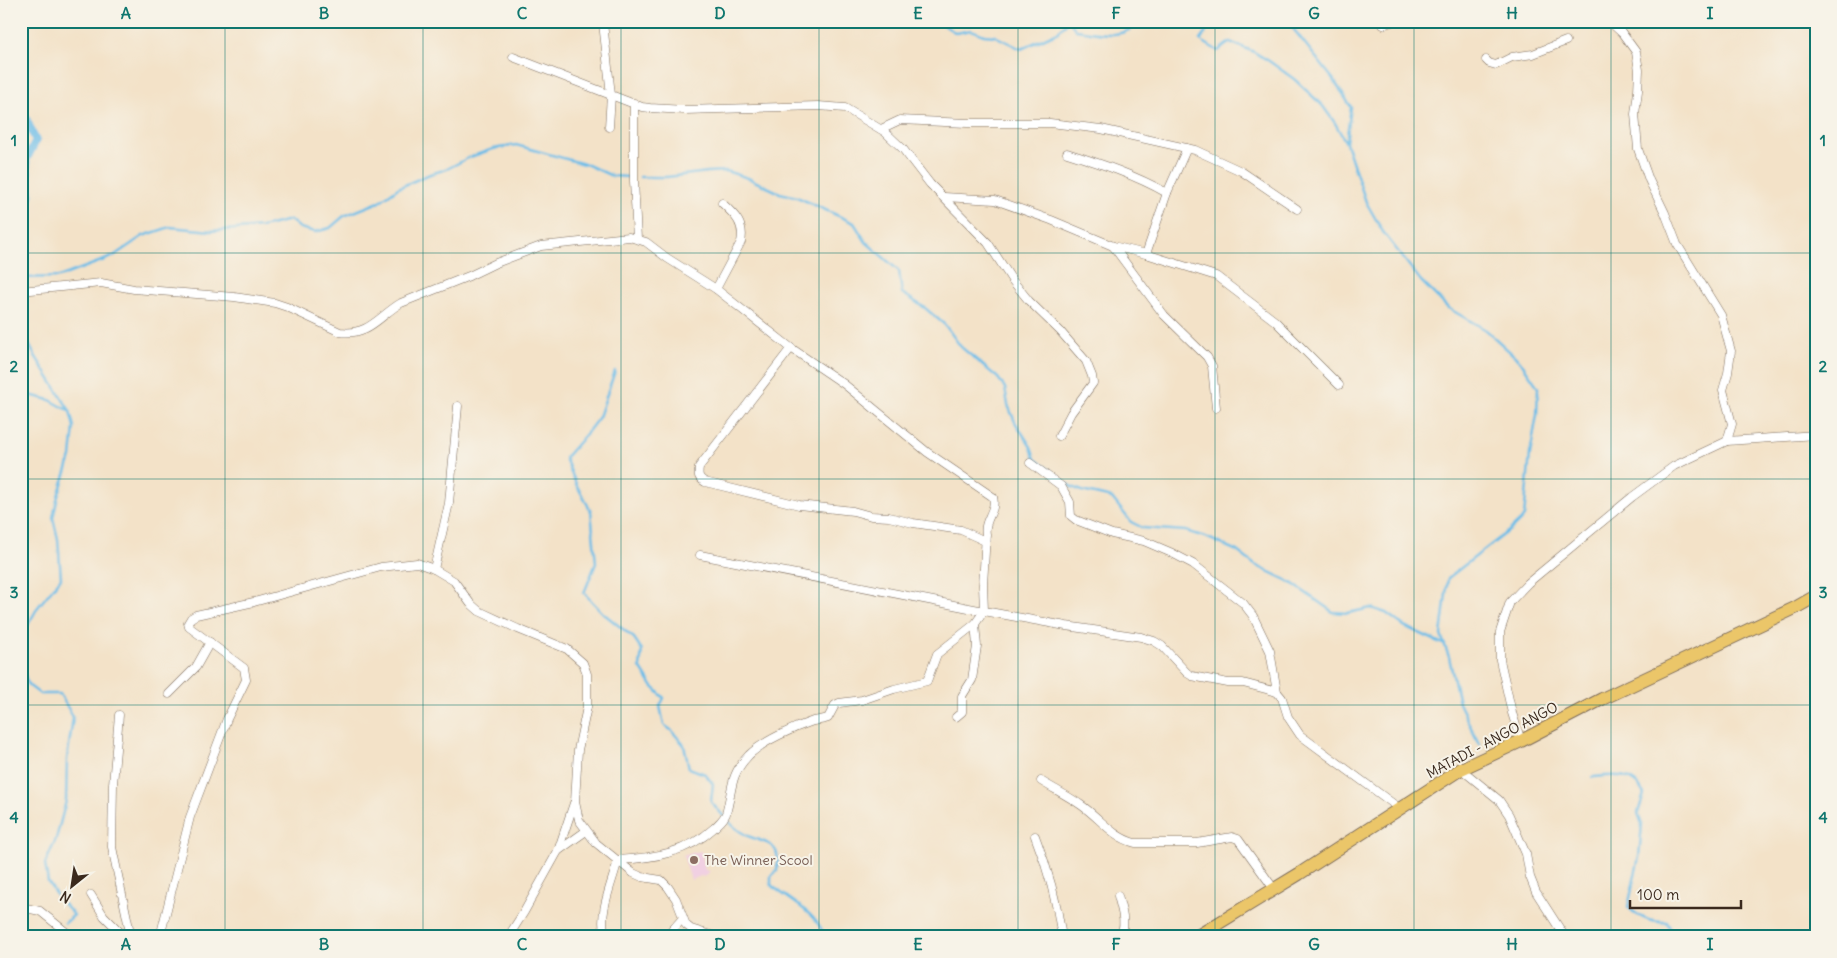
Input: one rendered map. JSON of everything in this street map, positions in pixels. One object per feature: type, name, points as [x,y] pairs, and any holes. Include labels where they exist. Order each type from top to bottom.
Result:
[{"type":"highway","name":"MATADI - ANGO ANGO","points":[[1196,937],[1461,770],[1602,699],[1733,635],[1795,608],[1816,596]]},
{"type":"street","points":[[1383,25],[1394,21]]},
{"type":"street","points":[[1610,21],[1636,52],[1639,70],[1635,114],[1638,149],[1649,180],[1677,244],[1721,315],[1732,351],[1723,390],[1732,424],[1727,441]]},
{"type":"street","points":[[603,23],[612,95],[610,128]]},
{"type":"street","points":[[1486,60],[1489,63],[1496,64],[1512,57],[1533,54],[1566,41]]},
{"type":"street","points":[[514,58],[650,108],[685,110],[818,106],[845,108],[881,129],[903,149],[930,184],[988,243],[1012,280],[1086,361],[1093,383],[1071,413],[1059,436]]},
{"type":"street","points":[[634,103],[634,181],[637,239]]},
{"type":"street","points":[[881,129],[900,120],[967,123],[1050,123],[1101,129],[1196,150],[1241,171],[1297,209]]},
{"type":"street","points":[[1146,254],[1187,148]]},
{"type":"street","points":[[1066,154],[1116,169],[1168,193]]},
{"type":"street","points":[[944,197],[995,200],[1051,220],[1113,246],[1146,254],[1216,276],[1276,322],[1339,385]]},
{"type":"street","points":[[716,289],[741,242],[743,234],[737,216],[722,203]]},
{"type":"street","points":[[21,291],[101,283],[134,289],[234,297],[276,303],[340,332],[351,333],[361,331],[374,324],[390,309],[401,303],[469,276],[496,262],[541,246],[629,237],[646,242],[667,258],[716,289],[791,348],[844,384],[926,452],[993,497],[993,508],[985,527],[984,611],[975,624],[937,654],[928,681],[894,689],[862,700],[839,702],[835,705],[828,718],[794,729],[766,742],[750,754],[733,777],[727,812],[722,820],[695,843],[666,855],[618,860]]},
{"type":"street","points":[[1113,246],[1164,315],[1206,357],[1212,366],[1216,408]]},
{"type":"street","points":[[791,348],[699,468],[698,474],[700,479],[705,482],[799,505],[853,511],[871,516],[889,516],[913,523],[962,530],[985,541]]},
{"type":"street","points":[[434,569],[448,511],[458,406]]},
{"type":"street","points":[[1521,741],[1512,713],[1500,660],[1500,632],[1510,602],[1528,583],[1632,497],[1674,466],[1727,441],[1816,435]]},
{"type":"street","points":[[1030,463],[1061,486],[1070,502],[1071,516],[1076,520],[1112,534],[1144,541],[1172,553],[1193,564],[1243,603],[1270,651],[1277,692],[1282,698],[1288,717],[1300,735],[1399,808]]},
{"type":"street","points":[[700,556],[984,611],[1141,637],[1162,646],[1192,676],[1228,683],[1243,683],[1277,692]]},
{"type":"street","points":[[160,937],[190,817],[224,728],[246,680],[244,668],[189,627],[188,623],[191,618],[196,614],[254,602],[380,567],[417,563],[434,569],[454,582],[470,604],[479,611],[567,649],[583,663],[587,674],[587,707],[578,750],[574,802],[558,850],[508,937]]},
{"type":"street","points":[[956,717],[962,712],[963,693],[970,686],[972,680],[977,646],[975,624]]},
{"type":"street","points":[[169,694],[196,667],[210,642]]},
{"type":"street","points":[[120,715],[114,784],[112,848],[131,937]]},
{"type":"street","points":[[1461,770],[1499,800],[1509,815],[1526,854],[1530,878],[1536,892],[1565,937]]},
{"type":"street","points":[[1041,781],[1082,806],[1125,841],[1135,843],[1196,842],[1238,839],[1274,889]]},
{"type":"street","points":[[574,802],[579,820],[596,843],[633,873],[642,877],[661,880],[676,899],[686,925],[691,930],[717,937]]},
{"type":"street","points":[[558,850],[586,831]]},
{"type":"street","points":[[1035,836],[1050,877],[1060,918],[1062,937]]},
{"type":"street","points":[[605,937],[602,924],[618,860]]},
{"type":"street","points":[[91,895],[104,916],[125,937]]},
{"type":"street","points":[[1118,896],[1124,921],[1123,930],[1119,937]]},
{"type":"street","points":[[21,907],[40,911],[66,932],[69,937]]},
{"type":"street","points":[[666,937],[683,918]]},
{"type":"shaded area","name":"The Winner Scool","points":[[701,851],[705,870],[710,871],[705,877],[701,876],[691,880],[683,855]]},
{"type":"waterway","points":[[937,21],[956,33],[971,30],[984,35],[995,36],[1021,49],[1058,32],[1068,21]]},
{"type":"waterway","points":[[1069,21],[1076,30],[1102,34],[1126,31],[1140,21]]},
{"type":"waterway","points":[[1204,21],[1208,29],[1200,40],[1218,51],[1230,42],[1254,52],[1294,79],[1322,105],[1346,143],[1366,202],[1383,232],[1421,281],[1448,308],[1486,330],[1520,361],[1538,387],[1537,415],[1530,454],[1524,517],[1448,578],[1441,635],[1449,657],[1459,703],[1479,744]]},
{"type":"waterway","points":[[1290,21],[1291,26],[1333,79],[1351,107],[1346,142]]},
{"type":"waterway","points":[[1807,21],[1816,27]]},
{"type":"waterway","points":[[21,107],[36,141],[26,160],[30,196],[21,222]]},
{"type":"waterway","points":[[21,278],[59,277],[112,257],[143,236],[170,227],[211,231],[262,227],[290,220],[300,228],[315,232],[330,228],[344,216],[379,202],[398,188],[447,169],[470,157],[493,149],[516,145],[588,165],[612,176],[628,177]]},
{"type":"waterway","points":[[640,177],[667,177],[726,171],[748,178],[780,193],[797,197],[854,223],[866,242],[899,271],[902,293],[925,308],[945,325],[961,347],[998,378],[1005,388],[1008,405],[1015,422],[1031,447],[1035,459],[1070,486],[1082,491],[1112,498],[1131,522],[1143,528],[1186,531],[1208,538],[1237,551],[1255,565],[1290,582],[1333,612],[1348,613],[1371,608],[1386,613],[1404,626],[1445,645]]},
{"type":"waterway","points":[[21,329],[34,354],[70,411]]},
{"type":"waterway","points":[[615,371],[599,417],[565,458],[576,484],[591,511],[596,563],[584,593],[603,613],[634,638],[642,650],[640,667],[652,686],[664,698],[660,706],[664,725],[684,745],[689,768],[705,774],[713,784],[711,802],[737,829],[774,848],[777,856],[777,871],[771,876],[771,885],[809,914],[821,928],[825,937]]},
{"type":"waterway","points":[[21,393],[50,400],[70,411],[74,427],[71,457],[53,518],[58,539],[61,578],[38,607],[25,630],[21,664],[28,685],[40,694],[60,694],[73,717],[67,759],[66,801],[56,839],[45,864],[48,882],[58,898],[74,915],[65,923]]},
{"type":"waterway","points":[[1593,777],[1623,776],[1635,782],[1644,794],[1638,813],[1642,824],[1639,857],[1628,907],[1646,919],[1656,922],[1667,922],[1675,937]]},
{"type":"waterway","points":[[51,937],[56,932]]},
{"type":"place","name":"The Winner Scool","points":[[694,860]]}]
